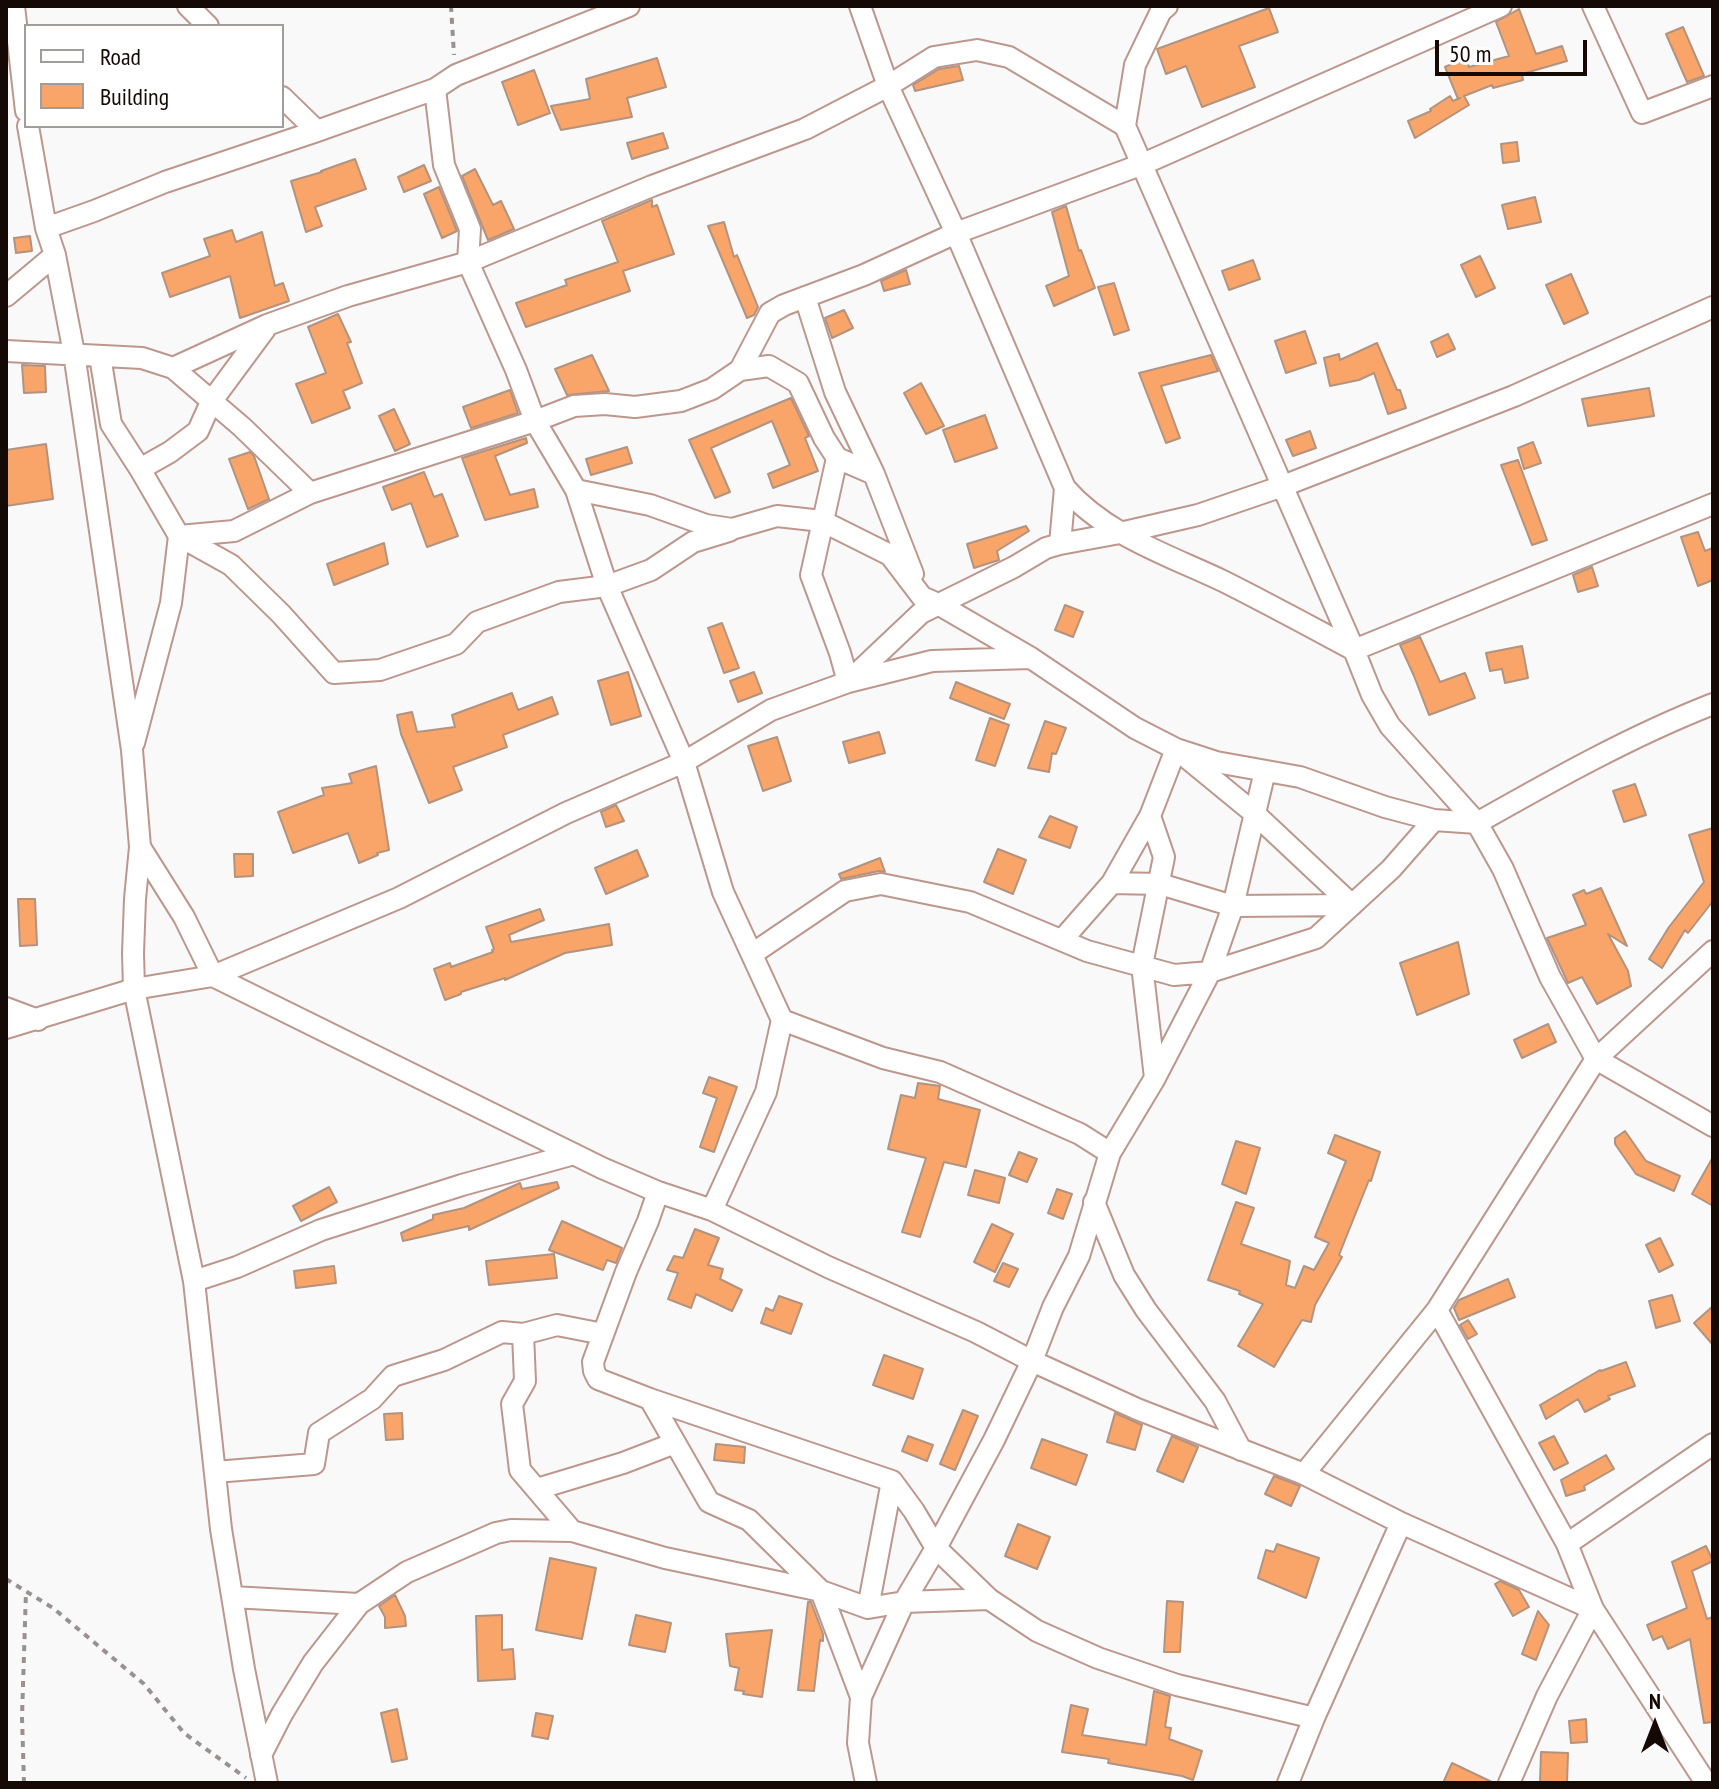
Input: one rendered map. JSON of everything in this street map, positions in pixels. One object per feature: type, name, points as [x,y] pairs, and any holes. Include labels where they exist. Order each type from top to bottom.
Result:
[{"type":"street","points":[[14,6],[24,94]]},
{"type":"street","points":[[188,6],[206,24]]},
{"type":"street","points":[[46,228],[165,182],[435,89],[456,75],[629,6]]},
{"type":"street","points":[[860,6],[888,86],[956,233],[1065,488],[1076,501],[1120,533],[1226,583],[1354,650],[1713,504]]},
{"type":"street","points":[[1125,126],[1135,65],[1161,11],[1167,6]]},
{"type":"street","points":[[740,370],[770,313],[784,305],[864,275],[956,233],[1143,164],[1501,6]]},
{"type":"street","points":[[1593,6],[1642,113],[1713,86]]},
{"type":"street","points":[[173,368],[267,325],[348,296],[468,262],[652,186],[805,129],[888,86],[934,57],[977,50],[1009,57],[1125,126],[1372,695],[1390,726],[1477,823],[1503,869],[1550,977],[1596,1059],[1713,1126]]},
{"type":"street","points":[[435,89],[444,165],[470,229],[468,262],[535,421],[576,490],[607,586],[684,762],[723,892],[782,1020],[766,1092],[712,1210]]},
{"type":"street","points":[[284,99],[317,131]]},
{"type":"street","points":[[28,128],[46,228],[55,255],[74,353],[132,750],[140,847],[135,899],[134,989],[194,1281],[221,1529],[267,1783]]},
{"type":"street","points":[[6,296],[55,255]]},
{"type":"street","points":[[805,297],[835,392],[930,600]]},
{"type":"street","points":[[848,682],[921,613],[930,600],[1014,567],[1046,548],[1198,515],[1283,486],[1514,396],[1713,307]]},
{"type":"street","points":[[140,469],[198,431],[211,402],[267,325]]},
{"type":"street","points":[[6,351],[142,358],[173,368],[251,435],[310,493]]},
{"type":"street","points":[[100,356],[111,424],[179,536],[231,565],[334,673],[380,670],[456,644],[477,622],[559,592],[607,586],[651,570],[693,542],[777,516],[822,521],[890,555],[930,600],[1031,658],[1135,728],[1176,749],[1201,758],[1300,777],[1385,807],[1434,820],[1477,823],[1667,722],[1713,704]]},
{"type":"street","points":[[179,536],[234,531],[310,493],[574,406],[605,404],[635,407],[681,401],[712,389],[740,370],[769,366],[798,383],[835,392]]},
{"type":"street","points":[[798,383],[837,458],[874,474]]},
{"type":"street","points":[[824,438],[835,392]]},
{"type":"street","points":[[837,458],[811,575],[848,682]]},
{"type":"street","points":[[1060,544],[1065,488]]},
{"type":"street","points":[[576,490],[650,505],[706,525],[732,529]]},
{"type":"street","points":[[132,750],[171,603],[179,536]]},
{"type":"street","points":[[6,1028],[134,989],[213,976],[399,898],[566,813],[684,762],[771,710],[848,682],[932,661],[1031,658]]},
{"type":"street","points":[[1176,749],[1254,813],[1352,905]]},
{"type":"street","points":[[1062,940],[1112,883],[1150,816],[1176,749]]},
{"type":"street","points":[[866,1783],[858,1743],[861,1697],[904,1602],[994,1440],[1032,1361],[1053,1307],[1079,1256],[1110,1153],[1155,1078],[1210,972],[1233,906],[1265,771]]},
{"type":"street","points":[[1150,816],[1164,857],[1142,965],[1155,1078]]},
{"type":"street","points":[[752,954],[845,891],[881,884],[970,902],[1087,951],[1174,975],[1210,972],[1316,938],[1391,869],[1434,820]]},
{"type":"street","points":[[140,847],[184,917],[213,976],[602,1168],[658,1192],[712,1210],[828,1267],[976,1332],[1137,1409],[1304,1474],[1401,1523],[1593,1609]]},
{"type":"street","points":[[1112,883],[1160,884],[1233,906],[1352,905]]},
{"type":"street","points":[[1304,1474],[1437,1310],[1596,1059],[1713,951]]},
{"type":"street","points":[[6,1008],[38,1020]]},
{"type":"street","points":[[782,1020],[883,1058],[940,1072],[1080,1134],[1110,1153]]},
{"type":"street","points":[[194,1281],[237,1267],[321,1230],[462,1185],[574,1154]]},
{"type":"street","points":[[658,1192],[593,1362],[598,1379],[892,1481],[936,1548],[989,1599],[1037,1631],[1098,1658],[1177,1685],[1314,1718]]},
{"type":"street","points":[[1094,1202],[1124,1275],[1146,1310],[1215,1401],[1241,1450]]},
{"type":"street","points":[[1437,1310],[1567,1544],[1593,1609],[1705,1769]]},
{"type":"street","points":[[215,1472],[314,1464],[319,1433],[372,1399],[393,1376],[444,1360],[502,1332],[523,1334],[557,1325],[603,1334]]},
{"type":"street","points":[[523,1334],[525,1381],[512,1404],[520,1470],[572,1531]]},
{"type":"street","points":[[650,1399],[709,1502],[749,1520],[821,1591],[861,1697]]},
{"type":"street","points":[[537,1489],[623,1463],[675,1443]]},
{"type":"street","points":[[1567,1544],[1713,1444]]},
{"type":"street","points":[[868,1608],[892,1481]]},
{"type":"street","points":[[1288,1783],[1401,1523]]},
{"type":"street","points":[[261,1755],[313,1663],[359,1604],[407,1572],[496,1533],[511,1530],[572,1531],[665,1558],[821,1591],[868,1608],[904,1602],[989,1599]]},
{"type":"street","points":[[232,1597],[359,1604]]},
{"type":"street","points":[[1509,1783],[1547,1696],[1593,1609]]},
{"type":"path","points":[[451,6],[456,75]]},
{"type":"path","points":[[6,1579],[53,1608],[144,1684],[184,1733],[253,1783]]},
{"type":"path","points":[[24,1783],[22,1717],[26,1591]]},
{"type":"building","points":[[1269,8],[1278,32],[1239,46],[1255,87],[1202,107],[1186,66],[1166,74],[1157,49]]},
{"type":"building","points":[[1519,9],[1536,54],[1562,46],[1567,61],[1522,74],[1523,80],[1493,88],[1492,85],[1464,96],[1469,105],[1415,138],[1408,121],[1431,111],[1450,96],[1453,101],[1458,99],[1445,67],[1465,58],[1469,67],[1509,56],[1496,22]]},
{"type":"building","points":[[1683,27],[1704,76],[1687,82],[1666,34]]},
{"type":"building","points":[[657,58],[666,87],[627,98],[632,117],[561,130],[551,106],[590,99],[586,79]]},
{"type":"building","points":[[959,66],[963,80],[915,91],[913,85],[939,69]]},
{"type":"building","points":[[534,70],[550,113],[518,125],[502,82]]},
{"type":"building","points":[[663,133],[668,148],[632,159],[627,143]]},
{"type":"building","points":[[1517,142],[1519,161],[1503,163],[1501,144]]},
{"type":"building","points":[[355,159],[366,189],[315,207],[322,226],[306,232],[291,181]]},
{"type":"building","points":[[424,165],[431,181],[404,192],[398,177]]},
{"type":"building","points":[[475,169],[493,205],[501,201],[514,229],[488,240],[462,176]]},
{"type":"building","points":[[439,187],[457,231],[442,238],[424,194]]},
{"type":"building","points":[[1535,197],[1541,222],[1508,229],[1502,205]]},
{"type":"building","points":[[652,200],[652,207],[657,205],[674,254],[623,271],[630,291],[526,327],[516,303],[567,285],[565,280],[618,262],[602,221]]},
{"type":"building","points":[[1066,206],[1079,251],[1095,288],[1054,306],[1046,286],[1069,276],[1052,212]]},
{"type":"building","points":[[724,222],[734,257],[737,255],[758,307],[754,315],[747,318],[708,226]]},
{"type":"building","points":[[232,230],[236,242],[262,232],[275,286],[283,283],[289,301],[240,318],[230,276],[170,297],[162,273],[210,256],[204,239]]},
{"type":"building","points":[[30,236],[32,251],[16,253],[14,238]]},
{"type":"building","points":[[1480,256],[1495,288],[1476,297],[1461,265]]},
{"type":"building","points":[[1253,260],[1260,279],[1229,290],[1222,271]]},
{"type":"building","points":[[906,270],[910,284],[884,291],[881,281]]},
{"type":"building","points":[[1571,274],[1588,313],[1564,324],[1546,285]]},
{"type":"building","points":[[1114,283],[1129,330],[1114,335],[1098,287]]},
{"type":"building","points":[[844,310],[853,328],[832,338],[825,318]]},
{"type":"building","points":[[338,314],[351,342],[347,343],[362,383],[343,391],[350,408],[312,423],[296,384],[326,373],[308,327]]},
{"type":"building","points":[[1305,331],[1316,363],[1286,373],[1275,341]]},
{"type":"building","points":[[1448,334],[1455,349],[1437,357],[1431,342]]},
{"type":"building","points":[[1377,343],[1406,408],[1388,414],[1374,373],[1359,380],[1330,386],[1324,358],[1339,354],[1340,360]]},
{"type":"building","points":[[592,355],[609,391],[567,395],[555,369]]},
{"type":"building","points":[[1211,355],[1218,371],[1161,386],[1180,438],[1166,443],[1139,373]]},
{"type":"building","points":[[22,365],[45,366],[46,392],[24,393]]},
{"type":"building","points":[[921,383],[944,426],[926,434],[904,393]]},
{"type":"building","points":[[1649,388],[1654,416],[1588,426],[1582,399]]},
{"type":"building","points":[[510,390],[518,413],[471,428],[463,407]]},
{"type":"building","points":[[791,398],[809,436],[805,438],[818,471],[773,488],[768,474],[790,465],[772,421],[711,448],[730,492],[715,498],[689,440]]},
{"type":"building","points":[[394,409],[410,444],[395,451],[379,416]]},
{"type":"building","points":[[985,415],[997,448],[955,462],[943,430]]},
{"type":"building","points":[[1310,431],[1316,448],[1293,456],[1286,440]]},
{"type":"building","points":[[526,438],[527,443],[495,456],[510,495],[534,489],[538,507],[485,520],[462,458]]},
{"type":"building","points":[[1533,442],[1541,463],[1524,469],[1518,448]]},
{"type":"building","points":[[46,444],[53,499],[6,506],[6,450]]},
{"type":"building","points":[[627,447],[632,463],[591,475],[586,459]]},
{"type":"building","points":[[250,452],[269,499],[248,509],[229,459]]},
{"type":"building","points":[[1518,460],[1547,540],[1532,545],[1501,465]]},
{"type":"building","points":[[424,472],[434,497],[442,494],[458,536],[427,547],[411,503],[392,510],[383,487]]},
{"type":"building","points":[[1026,526],[1029,531],[997,551],[999,560],[974,568],[967,544]]},
{"type":"building","points":[[1698,532],[1705,551],[1713,548],[1713,580],[1698,586],[1681,537]]},
{"type":"building","points":[[384,543],[388,564],[334,585],[327,564]]},
{"type":"building","points":[[1592,567],[1598,586],[1578,592],[1573,575]]},
{"type":"building","points":[[1065,605],[1083,612],[1073,637],[1055,630]]},
{"type":"building","points":[[722,623],[739,668],[724,673],[708,628]]},
{"type":"building","points":[[1420,637],[1440,682],[1465,673],[1475,698],[1429,715],[1400,645]]},
{"type":"building","points":[[1522,646],[1528,678],[1505,683],[1502,669],[1490,671],[1486,653]]},
{"type":"building","points":[[628,672],[641,716],[611,725],[598,681]]},
{"type":"building","points":[[754,672],[762,693],[738,702],[730,681]]},
{"type":"building","points":[[956,682],[1010,704],[1004,719],[950,698]]},
{"type":"building","points":[[512,693],[518,710],[552,697],[558,714],[503,735],[507,747],[453,767],[462,790],[429,803],[401,734],[397,715],[412,712],[417,732],[455,727],[452,715]]},
{"type":"building","points":[[990,718],[1009,725],[995,766],[976,760]]},
{"type":"building","points":[[1045,721],[1066,728],[1056,754],[1052,753],[1049,772],[1028,768]]},
{"type":"building","points":[[879,732],[885,753],[849,763],[843,742]]},
{"type":"building","points":[[777,737],[791,781],[763,791],[748,746]]},
{"type":"building","points":[[376,766],[389,850],[359,863],[348,833],[293,853],[278,812],[324,795],[322,788],[352,783],[349,774]]},
{"type":"building","points":[[1635,784],[1646,815],[1624,822],[1613,791]]},
{"type":"building","points":[[616,805],[624,821],[606,827],[601,812]]},
{"type":"building","points":[[1050,816],[1077,827],[1070,848],[1039,837]]},
{"type":"building","points":[[1713,828],[1713,901],[1688,933],[1685,930],[1662,968],[1649,959],[1704,882],[1689,835]]},
{"type":"building","points":[[998,849],[1026,860],[1013,894],[984,882]]},
{"type":"building","points":[[637,850],[648,876],[606,894],[595,868]]},
{"type":"building","points":[[234,854],[253,854],[253,876],[235,877]]},
{"type":"building","points":[[880,858],[885,872],[841,879],[839,874]]},
{"type":"building","points":[[1601,888],[1627,946],[1608,934],[1628,971],[1631,986],[1597,1004],[1582,977],[1568,983],[1547,938],[1586,925],[1573,895]]},
{"type":"building","points":[[18,899],[35,899],[37,945],[20,946]]},
{"type":"building","points":[[540,909],[544,920],[509,935],[511,942],[609,924],[612,945],[565,953],[505,980],[461,992],[445,1000],[434,969],[450,963],[451,967],[493,952],[486,927]]},
{"type":"building","points":[[1458,942],[1469,994],[1417,1015],[1400,963]]},
{"type":"building","points":[[1548,1024],[1556,1042],[1522,1058],[1514,1040]]},
{"type":"building","points":[[709,1077],[737,1087],[714,1152],[700,1147],[717,1098],[703,1093]]},
{"type":"building","points":[[918,1083],[940,1086],[938,1099],[980,1110],[966,1167],[944,1162],[920,1237],[902,1232],[926,1158],[888,1149],[901,1095],[915,1098]]},
{"type":"building","points":[[1625,1131],[1646,1161],[1680,1176],[1674,1191],[1636,1174],[1615,1144],[1615,1138]]},
{"type":"building","points":[[1335,1135],[1380,1152],[1339,1255],[1342,1257],[1315,1305],[1311,1322],[1302,1320],[1274,1367],[1238,1346],[1263,1304],[1239,1294],[1240,1291],[1208,1280],[1236,1202],[1254,1208],[1241,1244],[1290,1261],[1286,1285],[1295,1288],[1304,1266],[1314,1270],[1329,1243],[1315,1237],[1346,1161],[1328,1153]]},
{"type":"building","points":[[1236,1141],[1260,1148],[1246,1194],[1222,1184]]},
{"type":"building","points":[[1019,1152],[1037,1159],[1027,1182],[1009,1175]]},
{"type":"building","points":[[1713,1157],[1713,1206],[1692,1194]]},
{"type":"building","points":[[975,1170],[1005,1178],[999,1203],[968,1195]]},
{"type":"building","points":[[557,1182],[559,1188],[469,1230],[469,1226],[403,1241],[401,1233],[433,1219],[433,1215],[464,1208],[520,1183],[522,1189]]},
{"type":"building","points":[[329,1187],[337,1202],[301,1221],[293,1206]]},
{"type":"building","points":[[1057,1189],[1072,1194],[1063,1219],[1048,1213]]},
{"type":"building","points":[[562,1221],[622,1248],[616,1263],[607,1260],[603,1270],[549,1250]]},
{"type":"building","points":[[992,1224],[1013,1234],[995,1272],[974,1262]]},
{"type":"building","points":[[695,1229],[719,1238],[708,1265],[723,1269],[720,1279],[742,1290],[732,1311],[696,1294],[691,1308],[668,1299],[678,1273],[667,1270],[674,1256],[683,1258]]},
{"type":"building","points":[[1660,1238],[1673,1265],[1659,1272],[1646,1245]]},
{"type":"building","points":[[554,1254],[557,1278],[489,1285],[486,1261]]},
{"type":"building","points":[[1003,1263],[1018,1269],[1009,1287],[994,1281]]},
{"type":"building","points":[[334,1266],[336,1283],[296,1288],[294,1271]]},
{"type":"building","points":[[1508,1279],[1515,1297],[1459,1320],[1454,1308],[1459,1300]]},
{"type":"building","points":[[1672,1295],[1680,1321],[1656,1328],[1649,1301]]},
{"type":"building","points":[[779,1296],[802,1304],[791,1334],[761,1323],[766,1308],[773,1311]]},
{"type":"building","points":[[1713,1306],[1713,1345],[1694,1323]]},
{"type":"building","points":[[1468,1320],[1477,1334],[1468,1339],[1460,1325]]},
{"type":"building","points":[[884,1355],[923,1369],[913,1399],[873,1385]]},
{"type":"building","points":[[1626,1362],[1635,1386],[1608,1396],[1610,1399],[1585,1412],[1578,1399],[1546,1419],[1540,1405],[1600,1370]]},
{"type":"building","points":[[963,1410],[978,1416],[955,1470],[940,1464]]},
{"type":"building","points":[[402,1413],[403,1439],[386,1440],[384,1414]]},
{"type":"building","points":[[1115,1413],[1142,1425],[1135,1450],[1107,1442]]},
{"type":"building","points":[[908,1436],[933,1445],[927,1461],[902,1451]]},
{"type":"building","points":[[1172,1436],[1198,1447],[1183,1482],[1157,1471]]},
{"type":"building","points":[[1554,1436],[1568,1463],[1554,1470],[1539,1443]]},
{"type":"building","points":[[1042,1439],[1087,1455],[1076,1485],[1031,1468]]},
{"type":"building","points":[[716,1444],[745,1447],[744,1463],[714,1460]]},
{"type":"building","points":[[1606,1455],[1614,1469],[1584,1486],[1585,1490],[1566,1496],[1561,1480]]},
{"type":"building","points":[[1274,1476],[1300,1486],[1291,1506],[1265,1494]]},
{"type":"building","points":[[1018,1524],[1050,1537],[1037,1569],[1005,1556]]},
{"type":"building","points":[[1277,1544],[1319,1558],[1306,1598],[1258,1578],[1266,1550],[1274,1552]]},
{"type":"building","points":[[1706,1546],[1713,1561],[1692,1571],[1707,1619],[1713,1617],[1713,1722],[1704,1723],[1690,1639],[1668,1649],[1662,1636],[1653,1640],[1647,1625],[1687,1608],[1672,1562]]},
{"type":"building","points":[[550,1558],[596,1568],[582,1639],[536,1630]]},
{"type":"building","points":[[1500,1581],[1519,1590],[1529,1607],[1513,1616],[1495,1584]]},
{"type":"building","points":[[395,1595],[405,1616],[406,1626],[385,1628],[385,1617],[379,1606]]},
{"type":"building","points":[[1167,1601],[1183,1602],[1180,1652],[1164,1652]]},
{"type":"building","points":[[808,1602],[811,1602],[823,1634],[814,1691],[798,1690]]},
{"type":"building","points":[[1538,1611],[1549,1625],[1536,1660],[1522,1654]]},
{"type":"building","points":[[502,1615],[502,1650],[513,1649],[515,1679],[478,1681],[476,1616]]},
{"type":"building","points":[[636,1615],[671,1623],[665,1652],[629,1645]]},
{"type":"building","points":[[772,1630],[762,1697],[735,1690],[739,1668],[730,1666],[726,1634]]},
{"type":"building","points":[[1154,1691],[1170,1696],[1165,1727],[1171,1728],[1169,1739],[1202,1751],[1193,1780],[1108,1763],[1109,1759],[1062,1752],[1071,1705],[1088,1709],[1082,1735],[1146,1745]]},
{"type":"building","points":[[397,1709],[407,1759],[392,1762],[381,1713]]},
{"type":"building","points":[[536,1713],[553,1716],[548,1739],[532,1736]]},
{"type":"building","points":[[1586,1719],[1587,1742],[1571,1743],[1569,1721]]},
{"type":"building","points":[[1541,1752],[1568,1753],[1567,1783],[1540,1783]]},
{"type":"building","points":[[1452,1763],[1494,1783],[1443,1783]]}]
